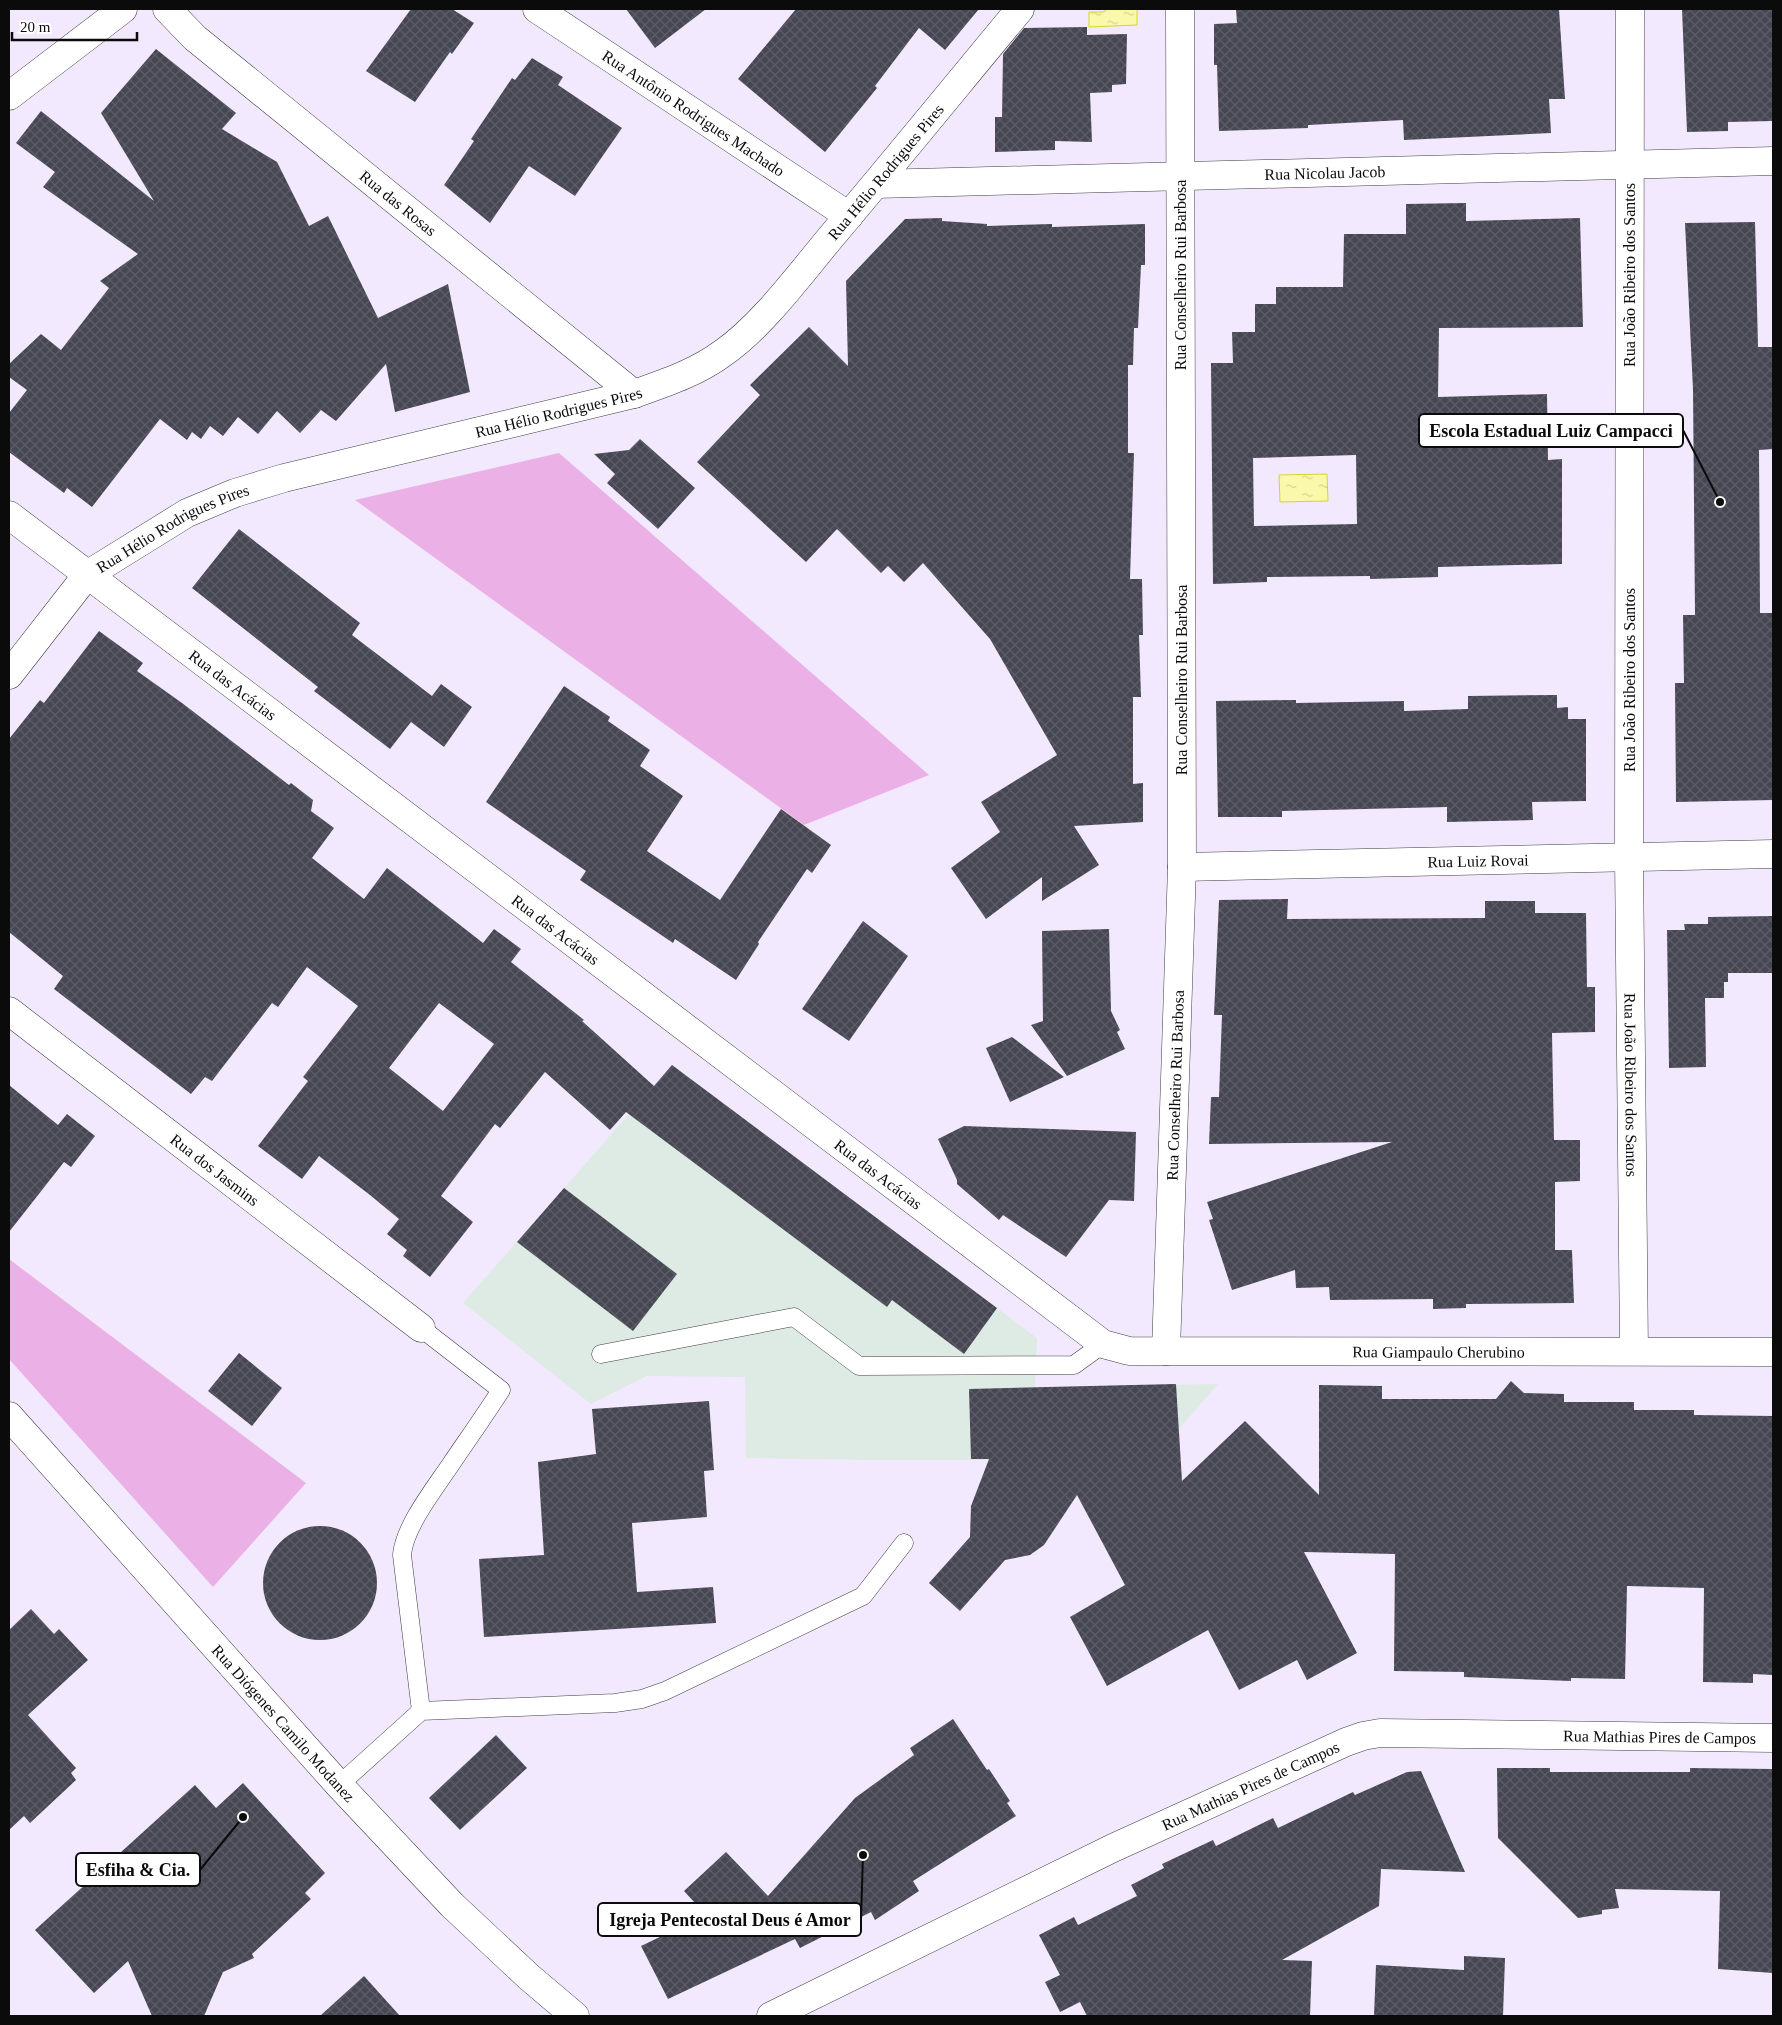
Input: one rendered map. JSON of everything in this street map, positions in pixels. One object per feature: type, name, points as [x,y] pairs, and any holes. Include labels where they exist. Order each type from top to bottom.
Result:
[{"type":"street","points":[[9,96],[123,9]]},
{"type":"street","name":"Rua das Rosas","points":[[167,9],[195,38],[634,394]]},
{"type":"street","name":"Rua Antônio Rodrigues Machado","points":[[537,9],[849,216]]},
{"type":"street","name":"Rua Hélio Rodrigues Pires","points":[[9,675],[86,575],[187,513],[235,493],[284,478],[634,394],[684,376],[724,353],[759,321],[876,184],[1020,9]]},
{"type":"street","name":"Rua Conselheiro Rui Barbosa","points":[[1166,1351],[1182,867],[1180,9]]},
{"type":"street","name":"Rua João Ribeiro dos Santos","points":[[1630,9],[1629,858],[1634,1351]]},
{"type":"street","name":"Rua Nicolau Jacob","points":[[876,184],[1773,161]]},
{"type":"street","name":"Rua das Acácias","points":[[9,515],[1103,1344]]},
{"type":"street","name":"Rua Luiz Rovai","points":[[1182,867],[1773,854]]},
{"type":"street","name":"Rua dos Jasmins","points":[[9,1010],[421,1328]]},
{"type":"street","name":"Rua Giampaulo Cherubino","points":[[1103,1344],[1129,1351],[1773,1352]]},
{"type":"street","name":"Rua Diógenes Camilo Modanez","points":[[9,1416],[339,1785],[452,1905],[574,2016]]},
{"type":"street","name":"Rua Mathias Pires de Campos","points":[[771,2016],[1113,1848],[1363,1736],[1380,1733],[1773,1738]]},
{"type":"lane","points":[[601,1354],[794,1317],[859,1366],[1074,1365],[1103,1344]]},
{"type":"lane","points":[[421,1328],[501,1390],[434,1489],[406,1534],[403,1546],[402,1555],[421,1711]]},
{"type":"lane","points":[[339,1785],[421,1711],[615,1702],[642,1699],[665,1691],[863,1596],[904,1543]]},
{"type":"shaded area","points":[[559,453],[929,775],[804,825],[355,500]]},
{"type":"shaded area","points":[[672,1065],[1037,1338],[1035,1387],[1218,1384],[1179,1429],[1074,1460],[746,1458],[745,1377],[647,1376],[591,1404],[463,1303]]},
{"type":"shaded area","points":[[9,1259],[306,1483],[213,1587],[9,1359]]},
{"type":"water","points":[[1107,9],[1137,9],[1137,25],[1089,27],[1089,12],[1104,12]]},
{"type":"water","points":[[1327,474],[1328,501],[1280,502],[1279,475]]},
{"type":"building","points":[[411,9],[452,9],[474,23],[452,54],[450,52],[415,102],[366,71]]},
{"type":"building","points":[[626,9],[706,9],[655,48]]},
{"type":"building","points":[[796,9],[979,9],[945,50],[919,28],[875,86],[877,88],[825,152],[738,79]]},
{"type":"building","points":[[1236,9],[1559,9],[1565,99],[1549,99],[1551,133],[1404,140],[1403,120],[1308,125],[1308,128],[1219,131],[1217,65],[1214,65],[1214,24],[1237,23]]},
{"type":"building","points":[[1682,9],[1773,9],[1773,121],[1728,122],[1728,131],[1687,132]]},
{"type":"building","points":[[1087,27],[1087,35],[1127,34],[1126,84],[1112,85],[1112,92],[1090,93],[1092,142],[1055,141],[1055,150],[995,152],[995,117],[1002,117],[1003,54],[1024,28]]},
{"type":"building","points":[[156,49],[236,113],[222,129],[277,162],[309,226],[328,216],[378,318],[448,284],[470,392],[395,412],[386,364],[336,421],[321,410],[300,433],[277,411],[258,434],[238,417],[223,436],[210,426],[201,439],[192,432],[187,440],[160,419],[92,507],[67,488],[64,493],[9,452],[9,413],[27,390],[9,377],[9,364],[41,334],[61,350],[109,288],[100,281],[138,254],[43,187],[55,172],[16,143],[41,111],[154,201],[101,113]]},
{"type":"building","points":[[532,58],[563,77],[558,85],[622,128],[575,196],[529,166],[490,223],[444,185],[474,141],[471,139],[512,78],[515,80]]},
{"type":"building","points":[[1466,203],[1466,221],[1580,218],[1583,327],[1439,328],[1438,397],[1547,394],[1548,460],[1562,459],[1562,564],[1438,567],[1438,577],[1370,579],[1370,576],[1267,577],[1267,582],[1213,584],[1211,363],[1233,363],[1232,332],[1255,332],[1255,304],[1276,304],[1276,287],[1343,287],[1344,234],[1406,234],[1406,204]],"holes":[[[1356,455],[1357,524],[1254,526],[1253,458]]]},
{"type":"building","points":[[942,218],[942,221],[987,224],[987,226],[1052,224],[1052,227],[1145,224],[1145,265],[1141,265],[1138,328],[1134,328],[1133,365],[1128,365],[1128,453],[1134,453],[1130,579],[1142,579],[1143,635],[1139,635],[1141,697],[1133,697],[1133,784],[1143,783],[1143,822],[1074,826],[1099,865],[1042,901],[1042,877],[986,919],[951,868],[1000,832],[981,802],[1057,755],[990,639],[923,563],[904,582],[888,566],[881,573],[837,529],[806,562],[697,462],[760,395],[750,385],[809,327],[848,366],[846,281],[905,219]]},
{"type":"building","points":[[1755,222],[1758,347],[1773,347],[1773,449],[1759,450],[1760,613],[1773,613],[1773,800],[1676,802],[1675,683],[1684,683],[1683,615],[1695,615],[1693,390],[1685,223]]},
{"type":"building","points":[[640,439],[695,488],[658,529],[607,483],[615,474],[594,454],[629,450]]},
{"type":"building","points":[[239,529],[360,623],[352,635],[432,696],[441,684],[472,707],[444,747],[411,722],[390,749],[314,691],[318,687],[192,588]]},
{"type":"building","points":[[99,631],[143,663],[137,671],[289,785],[291,783],[313,800],[311,811],[334,828],[312,858],[364,899],[387,868],[483,943],[494,929],[521,949],[511,962],[584,1020],[582,1021],[654,1086],[672,1065],[997,1308],[964,1354],[892,1300],[887,1307],[626,1112],[610,1130],[545,1072],[500,1128],[495,1124],[441,1196],[473,1222],[430,1277],[403,1256],[407,1250],[387,1234],[399,1219],[319,1156],[302,1179],[258,1146],[308,1081],[303,1077],[358,1006],[307,967],[278,1007],[272,1003],[212,1081],[205,1077],[191,1094],[54,989],[63,976],[9,932],[9,739],[40,700],[44,703]],"holes":[[[439,1003],[494,1044],[443,1111],[389,1068]]]},
{"type":"building","points":[[564,686],[610,717],[608,721],[650,750],[640,766],[683,796],[647,851],[720,900],[781,809],[831,845],[812,873],[807,869],[758,942],[759,944],[736,980],[675,939],[673,943],[580,880],[586,871],[486,802]]},
{"type":"building","points":[[1557,695],[1557,708],[1568,707],[1568,719],[1586,719],[1586,801],[1532,802],[1533,820],[1447,822],[1447,807],[1282,811],[1282,817],[1218,817],[1216,701],[1296,700],[1296,703],[1404,701],[1404,711],[1468,709],[1468,696]]},
{"type":"building","points":[[1288,899],[1287,919],[1485,918],[1485,901],[1535,901],[1535,913],[1586,913],[1587,987],[1595,987],[1595,1032],[1552,1033],[1554,1140],[1580,1140],[1580,1181],[1555,1182],[1555,1250],[1572,1250],[1574,1303],[1466,1304],[1466,1308],[1433,1309],[1433,1299],[1330,1300],[1329,1287],[1296,1288],[1295,1270],[1232,1290],[1209,1220],[1213,1219],[1207,1202],[1392,1142],[1209,1144],[1211,1097],[1219,1097],[1222,1015],[1214,1015],[1219,900]]},
{"type":"building","points":[[1773,916],[1773,973],[1728,973],[1728,982],[1724,982],[1724,998],[1705,998],[1706,1067],[1669,1068],[1667,930],[1685,930],[1684,924],[1708,924],[1708,917]]},
{"type":"building","points":[[863,921],[908,956],[849,1041],[802,1009]]},
{"type":"building","points":[[1109,929],[1111,1011],[1120,1030],[1117,1032],[1125,1049],[1067,1076],[1031,1025],[1043,1021],[1042,931]]},
{"type":"building","points":[[1012,1037],[1064,1077],[1010,1102],[986,1048]]},
{"type":"building","points":[[9,1085],[58,1125],[67,1114],[95,1136],[71,1167],[64,1162],[9,1232]]},
{"type":"building","points":[[964,1126],[1136,1132],[1134,1201],[1109,1200],[1066,1257],[1003,1215],[999,1220],[957,1184],[957,1180],[938,1139]]},
{"type":"building","points":[[564,1188],[677,1274],[633,1331],[517,1242]]},
{"type":"building","points":[[239,1353],[282,1388],[252,1426],[208,1391]]},
{"type":"building","points":[[1511,1381],[1524,1393],[1564,1394],[1564,1402],[1634,1402],[1634,1410],[1694,1410],[1694,1415],[1773,1416],[1773,1675],[1753,1674],[1753,1683],[1703,1682],[1704,1588],[1627,1586],[1625,1679],[1571,1678],[1571,1681],[1464,1677],[1464,1672],[1394,1671],[1395,1554],[1304,1552],[1357,1653],[1307,1680],[1297,1660],[1239,1690],[1208,1630],[1107,1686],[1070,1617],[1125,1585],[1077,1495],[1044,1545],[1030,1555],[1005,1560],[960,1611],[929,1583],[970,1537],[971,1506],[989,1459],[971,1459],[969,1389],[1176,1384],[1182,1481],[1245,1421],[1319,1495],[1319,1385],[1382,1386],[1382,1399],[1496,1399]]},
{"type":"building","points":[[709,1401],[714,1470],[704,1471],[707,1517],[632,1523],[637,1592],[713,1587],[716,1623],[484,1637],[479,1559],[544,1555],[538,1462],[596,1454],[592,1409]]},
{"type":"building","points":[[320,1526],[342,1530],[360,1543],[373,1561],[377,1583],[373,1605],[360,1623],[342,1636],[320,1640],[298,1636],[280,1623],[267,1605],[263,1583],[267,1561],[280,1543],[298,1530]]},
{"type":"building","points":[[31,1609],[54,1634],[59,1629],[88,1660],[28,1715],[76,1768],[71,1773],[76,1780],[30,1823],[24,1816],[9,1830],[9,1630]]},
{"type":"building","points":[[953,1719],[1010,1801],[1007,1803],[1016,1816],[913,1881],[919,1891],[875,1920],[871,1912],[800,1948],[795,1939],[668,1999],[641,1946],[706,1915],[684,1891],[726,1852],[768,1896],[855,1798],[914,1755],[910,1748]]},
{"type":"building","points":[[496,1735],[527,1768],[460,1830],[429,1798]]},
{"type":"building","points":[[1497,1768],[1550,1768],[1550,1772],[1690,1772],[1690,1768],[1773,1769],[1773,1973],[1718,1969],[1720,1891],[1615,1889],[1619,1908],[1602,1910],[1602,1914],[1578,1918],[1498,1838]]},
{"type":"building","points":[[1421,1771],[1465,1872],[1381,1869],[1379,1906],[1282,1960],[1312,1961],[1310,2016],[1087,2016],[1080,2002],[1060,2012],[1045,1982],[1060,1975],[1039,1935],[1074,1917],[1078,1925],[1137,1896],[1131,1885],[1164,1868],[1162,1864],[1213,1840],[1216,1846],[1273,1818],[1278,1828],[1353,1792],[1355,1795],[1407,1772]]},
{"type":"building","points":[[243,1783],[325,1873],[305,1893],[311,1899],[252,1954],[254,1958],[223,1972],[204,2016],[152,2016],[128,1961],[94,1993],[35,1930],[195,1785],[216,1808]]},
{"type":"building","points":[[1464,1956],[1505,1958],[1503,2016],[1374,2016],[1376,1965],[1464,1970]]},
{"type":"building","points":[[364,1976],[400,2016],[320,2016]]},
{"type":"place","name":"Escola Estadual Luiz Campacci","points":[[1720,502]]},
{"type":"place","name":"Esfiha & Cia.","points":[[243,1817]]},
{"type":"place","name":"Igreja Pentecostal Deus é Amor","points":[[863,1855]]}]
